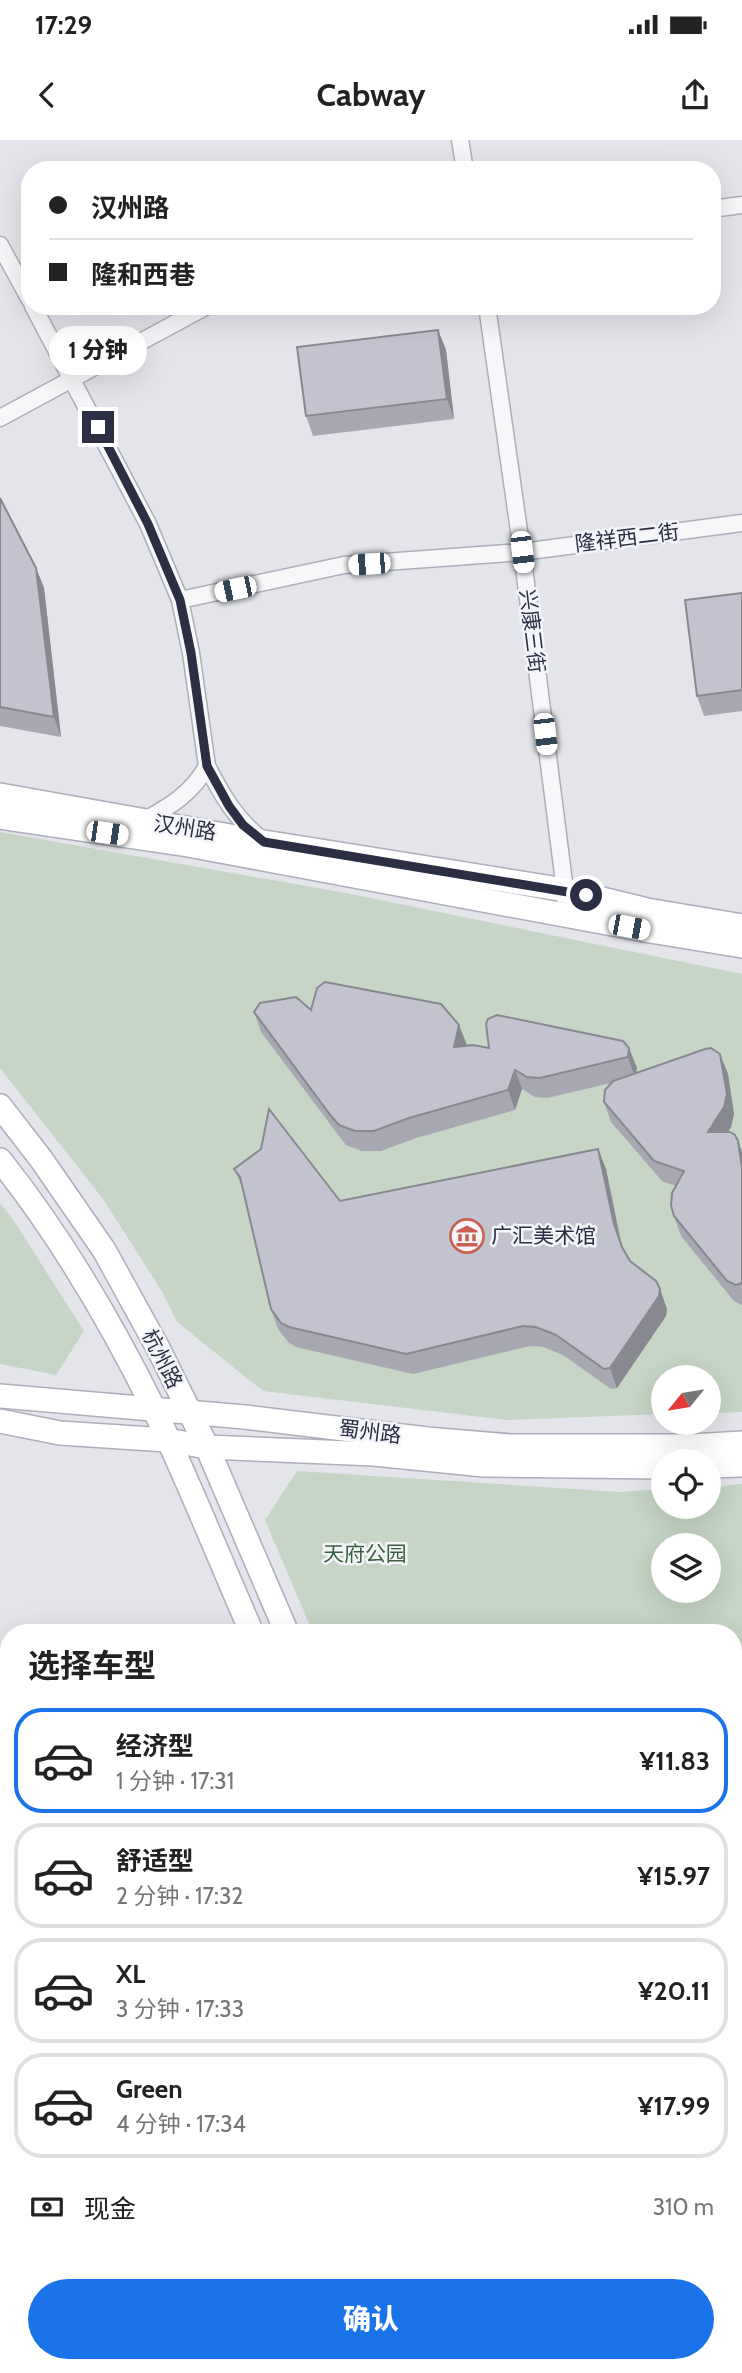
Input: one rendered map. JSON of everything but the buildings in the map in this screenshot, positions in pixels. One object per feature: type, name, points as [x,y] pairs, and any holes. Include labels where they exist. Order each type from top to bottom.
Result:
[{"type":"main road","name":"汉州路","points":[[0,795],[264,842],[565,890],[647,910],[742,926]]},
{"type":"main road","name":"汉州路","points":[[0,817],[188,845],[742,946]]},
{"type":"main road","name":"杭州路","points":[[0,1106],[41,1159],[104,1250],[158,1348],[207,1447],[283,1624]]},
{"type":"main road","name":"杭州路","points":[[0,1160],[73,1264],[122,1347],[155,1411],[248,1624]]},
{"type":"main road","name":"蜀州路","points":[[0,1396],[245,1417],[510,1446],[691,1446],[742,1443]]},
{"type":"main road","name":"蜀州路","points":[[0,1421],[60,1433],[167,1440],[207,1447],[373,1454],[484,1465],[651,1467]]},
{"type":"main road","points":[[721,1466],[742,1465]]},
{"type":"street","points":[[460,140],[464,161]]},
{"type":"street","points":[[721,208],[742,205]]},
{"type":"street","points":[[0,245],[21,284]]},
{"type":"street","points":[[38,315],[148,524],[180,600],[191,653],[207,766],[243,825],[264,842]]},
{"type":"street","points":[[0,418],[190,315]]},
{"type":"street","name":"兴康三街","points":[[487,315],[522,552],[566,914]]},
{"type":"street","name":"隆祥西二街","points":[[180,600],[344,565],[522,552],[742,523]]},
{"type":"street","points":[[143,821],[177,801],[199,781],[207,766]]},
{"type":"green space","points":[[0,832],[346,893],[742,974],[742,1412],[721,1413],[721,1365],[651,1365],[651,1414],[507,1420],[263,1391],[177,1322],[163,1293],[103,1199],[0,1068]]},
{"type":"green space","points":[[0,1203],[84,1331],[56,1375],[0,1364]]},
{"type":"green space","name":"天府公园","points":[[297,1471],[620,1492],[651,1490],[651,1519],[721,1519],[721,1486],[742,1484],[742,1624],[309,1624],[265,1520]]},
{"type":"place","name":"广汇美术馆","points":[[467,1236]]},
{"type":"route","points":[[98,427],[148,524],[180,600],[191,653],[207,766],[243,825],[264,842],[586,895]]}]
